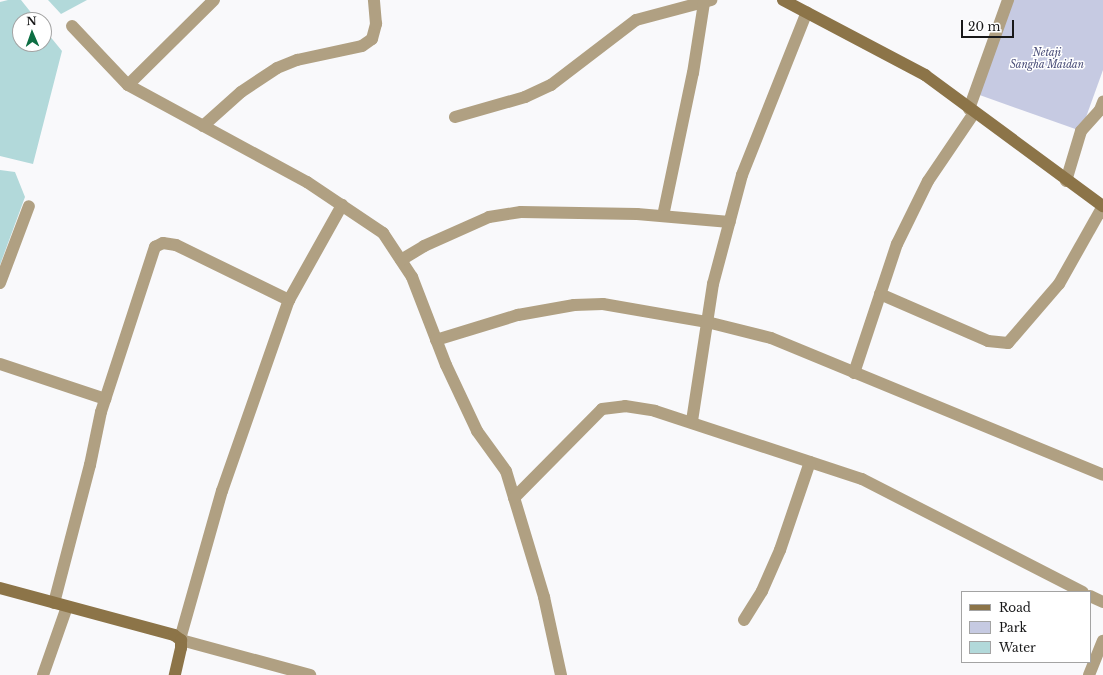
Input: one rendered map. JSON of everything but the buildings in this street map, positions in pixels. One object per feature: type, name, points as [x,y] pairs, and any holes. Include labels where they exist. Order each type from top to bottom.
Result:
[{"type":"street","points":[[128,85],[214,0]]},
{"type":"street","points":[[203,126],[241,92],[276,68],[297,60],[362,46],[372,39],[376,24],[374,0]]},
{"type":"street","points":[[783,0],[925,75],[1066,181],[1103,206],[1059,284],[1008,343],[988,341],[880,294]]},
{"type":"street","points":[[854,372],[897,244],[928,181],[972,111],[1008,0]]},
{"type":"street","points":[[455,117],[525,97],[551,85],[636,20],[707,1],[663,216]]},
{"type":"street","points":[[692,421],[713,284],[742,174],[806,12]]},
{"type":"street","points":[[72,26],[128,85],[307,182],[383,233],[412,277],[436,340],[477,431],[506,471],[544,597],[561,675]]},
{"type":"street","points":[[1066,181],[1081,132],[1100,110],[1103,102]]},
{"type":"street","points":[[175,675],[181,655],[180,640],[222,491],[289,300],[342,205]]},
{"type":"street","points":[[0,283],[30,206]]},
{"type":"street","points":[[401,260],[424,246],[488,217],[521,212],[663,216],[730,222]]},
{"type":"street","points":[[54,603],[105,399],[155,247],[163,243],[176,245],[289,300]]},
{"type":"street","points":[[436,340],[518,315],[574,305],[603,304],[707,322],[771,338],[1103,475]]},
{"type":"street","points":[[0,364],[105,399]]},
{"type":"street","points":[[514,498],[602,409],[625,406],[655,411],[692,421],[862,479],[1081,591]]},
{"type":"street","points":[[744,620],[762,591],[780,550],[810,462]]},
{"type":"street","points":[[0,588],[67,607],[162,630],[180,640],[310,675]]},
{"type":"street","points":[[1091,596],[1103,602]]},
{"type":"street","points":[[43,675],[67,607]]},
{"type":"street","points":[[1089,675],[1103,641]]},
{"type":"green space","name":"Netaji Sangha Maidan","points":[[1008,0],[1103,0],[1103,70],[1081,131],[974,93]]},
{"type":"water","points":[[8,0],[21,0],[31,12],[12,12],[12,52],[52,52],[52,39],[62,51],[33,164],[0,156],[0,2]]},
{"type":"water","points":[[48,0],[87,0],[61,14]]},
{"type":"water","points":[[0,170],[15,172],[25,197],[0,265]]}]
